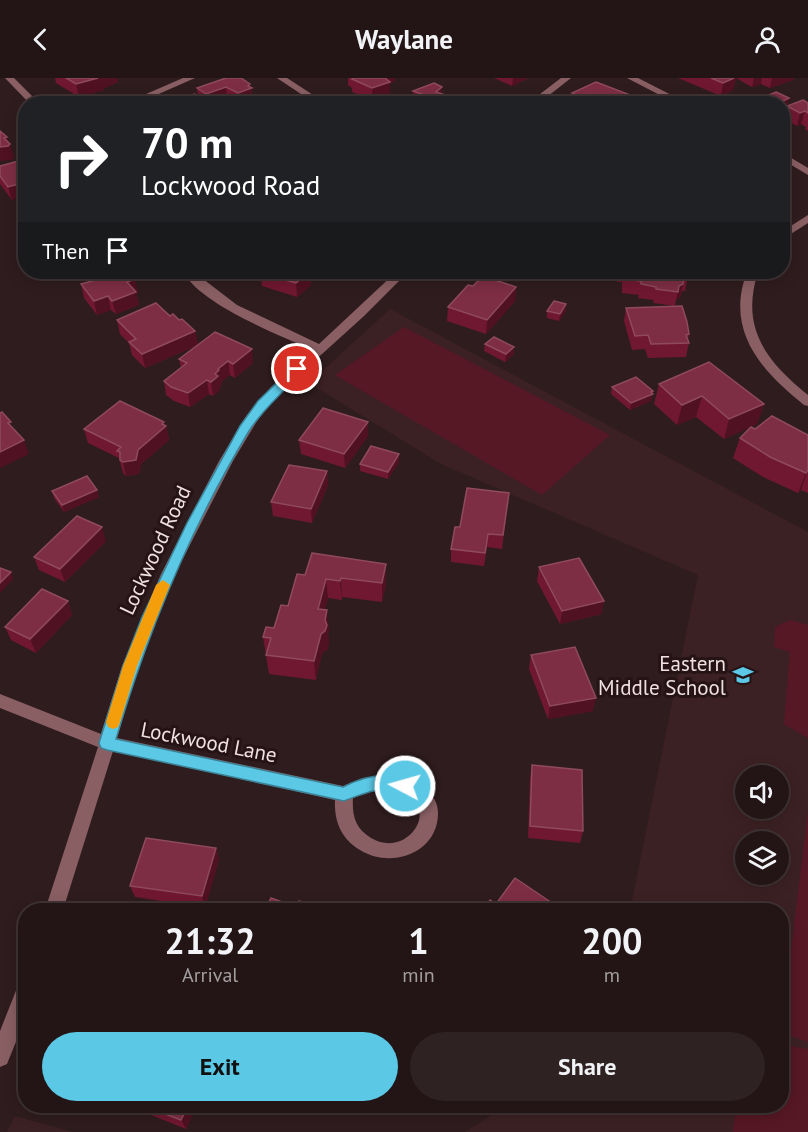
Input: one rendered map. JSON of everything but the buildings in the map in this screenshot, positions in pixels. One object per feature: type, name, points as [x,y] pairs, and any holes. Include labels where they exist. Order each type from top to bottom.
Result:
[{"type":"street","points":[[9,78],[28,96]]},
{"type":"street","points":[[147,96],[192,78]]},
{"type":"street","points":[[281,78],[310,96]]},
{"type":"street","points":[[542,96],[567,78]]},
{"type":"street","points":[[631,78],[643,81],[671,96]]},
{"type":"street","points":[[790,160],[808,172]]},
{"type":"street","points":[[790,231],[808,218]]},
{"type":"street","points":[[194,279],[218,298],[320,349]]},
{"type":"street","name":"Lockwood Road","points":[[56,903],[130,666],[149,617],[225,461],[262,404],[395,279]]},
{"type":"street","points":[[749,279],[743,297],[746,328],[762,358],[771,369],[808,402]]},
{"type":"street","name":"Lockwood Lane","points":[[0,701],[107,743],[344,794]]},
{"type":"street","points":[[378,782],[397,783],[415,790],[428,803],[431,818],[423,835],[408,849],[387,853],[368,849],[355,836],[345,819],[344,794],[358,787],[378,782]]},
{"type":"street","points":[[0,1057],[18,1011]]},
{"type":"shaded area","name":"Eastern Middle School","points":[[390,309],[808,532],[808,1132],[465,1132],[495,1113],[789,1113],[789,903],[631,903],[698,575],[441,464],[309,383]]},
{"type":"shaded area","points":[[404,327],[610,435],[542,495],[335,375]]},
{"type":"shaded area","points":[[790,620],[808,625],[808,738],[784,724],[790,652],[774,647],[775,627]]},
{"type":"shaded area","points":[[808,811],[808,1042],[789,1035],[789,967]]},
{"type":"shaded area","points":[[789,1046],[808,1049],[808,1132],[733,1132],[735,1113],[789,1113]]},
{"type":"shaded area","points":[[15,1116],[73,1132],[7,1132]]},
{"type":"slow traffic","points":[[113,722],[130,666],[163,585]]},
{"type":"place","name":"Eastern Middle School","points":[[743,675]]},
{"type":"route","points":[[297,369],[262,404],[225,461],[149,617],[130,666],[107,743],[344,794],[358,787],[378,782],[405,786]]}]
